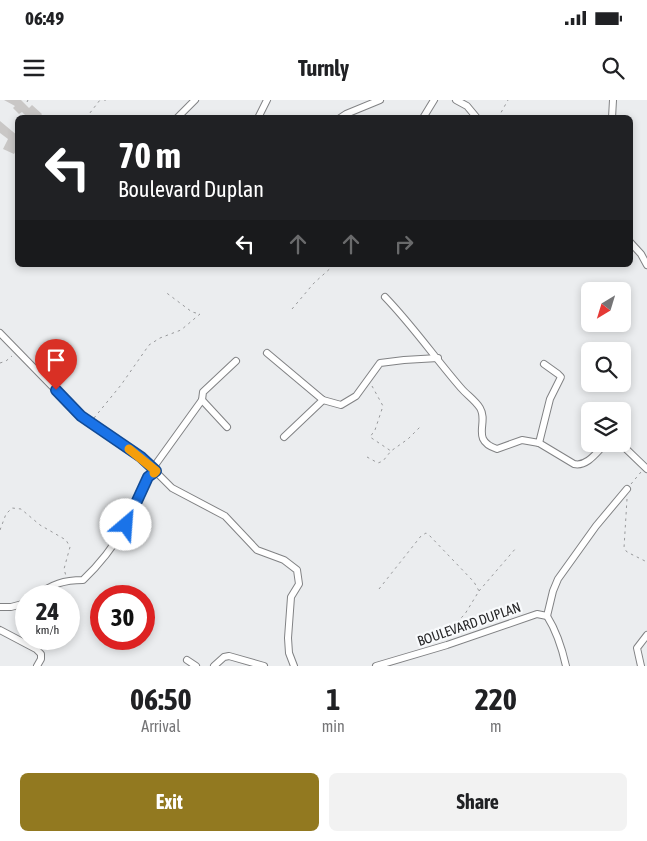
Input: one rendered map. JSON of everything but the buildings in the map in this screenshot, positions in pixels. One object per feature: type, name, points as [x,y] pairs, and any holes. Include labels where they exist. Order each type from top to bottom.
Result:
[{"type":"street","points":[[180,115],[195,100]]},
{"type":"street","points":[[260,115],[267,100]]},
{"type":"street","points":[[344,115],[380,100]]},
{"type":"street","points":[[425,115],[434,100]]},
{"type":"street","points":[[456,100],[467,106],[474,115]]},
{"type":"street","points":[[612,115],[613,100]]},
{"type":"street","points":[[633,245],[647,264]]},
{"type":"street","points":[[385,297],[481,409],[480,433],[486,444],[497,449],[522,440],[539,443],[574,464],[580,465],[586,463],[597,452]]},
{"type":"street","points":[[0,333],[19,350],[81,416],[141,457],[172,488],[225,516],[257,550],[284,560],[297,570],[299,584],[291,597],[288,638],[289,653],[294,666]]},
{"type":"street","points":[[267,354],[323,400],[341,405],[356,396],[380,363],[438,358]]},
{"type":"street","points":[[54,585],[71,580],[83,580],[97,567],[126,525],[148,477],[202,400],[202,394],[206,388],[236,361]]},
{"type":"street","points":[[539,443],[550,399],[561,378],[544,364]]},
{"type":"street","points":[[202,400],[228,427]]},
{"type":"street","points":[[284,438],[323,400]]},
{"type":"street","points":[[629,452],[646,468]]},
{"type":"street","points":[[566,666],[560,642],[548,616],[553,591],[558,579],[596,526],[627,488]]},
{"type":"street","points":[[0,607],[15,606]]},
{"type":"street","name":"BOULEVARD DUPLAN","points":[[376,666],[447,645],[537,614],[548,616]]},
{"type":"street","points":[[0,630],[41,654],[41,659],[37,666]]},
{"type":"street","points":[[641,666],[636,648],[647,635]]},
{"type":"street","points":[[214,666],[224,656],[264,666]]},
{"type":"street","points":[[187,660],[196,666]]},
{"type":"path","points":[[88,115],[100,100]]},
{"type":"path","points":[[500,115],[508,100]]},
{"type":"path","points":[[292,309],[314,283],[332,267]]},
{"type":"path","points":[[91,422],[149,346],[160,338],[181,330],[200,314],[192,312],[164,291]]},
{"type":"path","points":[[0,363],[6,361],[19,350]]},
{"type":"path","points":[[368,379],[382,406],[375,430],[370,437],[391,452]]},
{"type":"path","points":[[367,457],[378,463],[383,461],[422,425]]},
{"type":"path","points":[[646,468],[627,488],[624,548],[630,554],[647,562]]},
{"type":"path","points":[[0,530],[6,514],[12,508],[21,508],[40,525],[66,540],[70,547],[64,569],[67,582]]},
{"type":"path","points":[[380,589],[421,536],[426,533],[474,582],[479,591]]},
{"type":"path","points":[[447,645],[451,628],[465,614],[479,591],[516,548]]},
{"type":"slow traffic","points":[[129,449],[156,471],[154,473]]},
{"type":"route","points":[[56,390],[81,416],[141,457],[156,471],[148,477],[126,525]]}]
